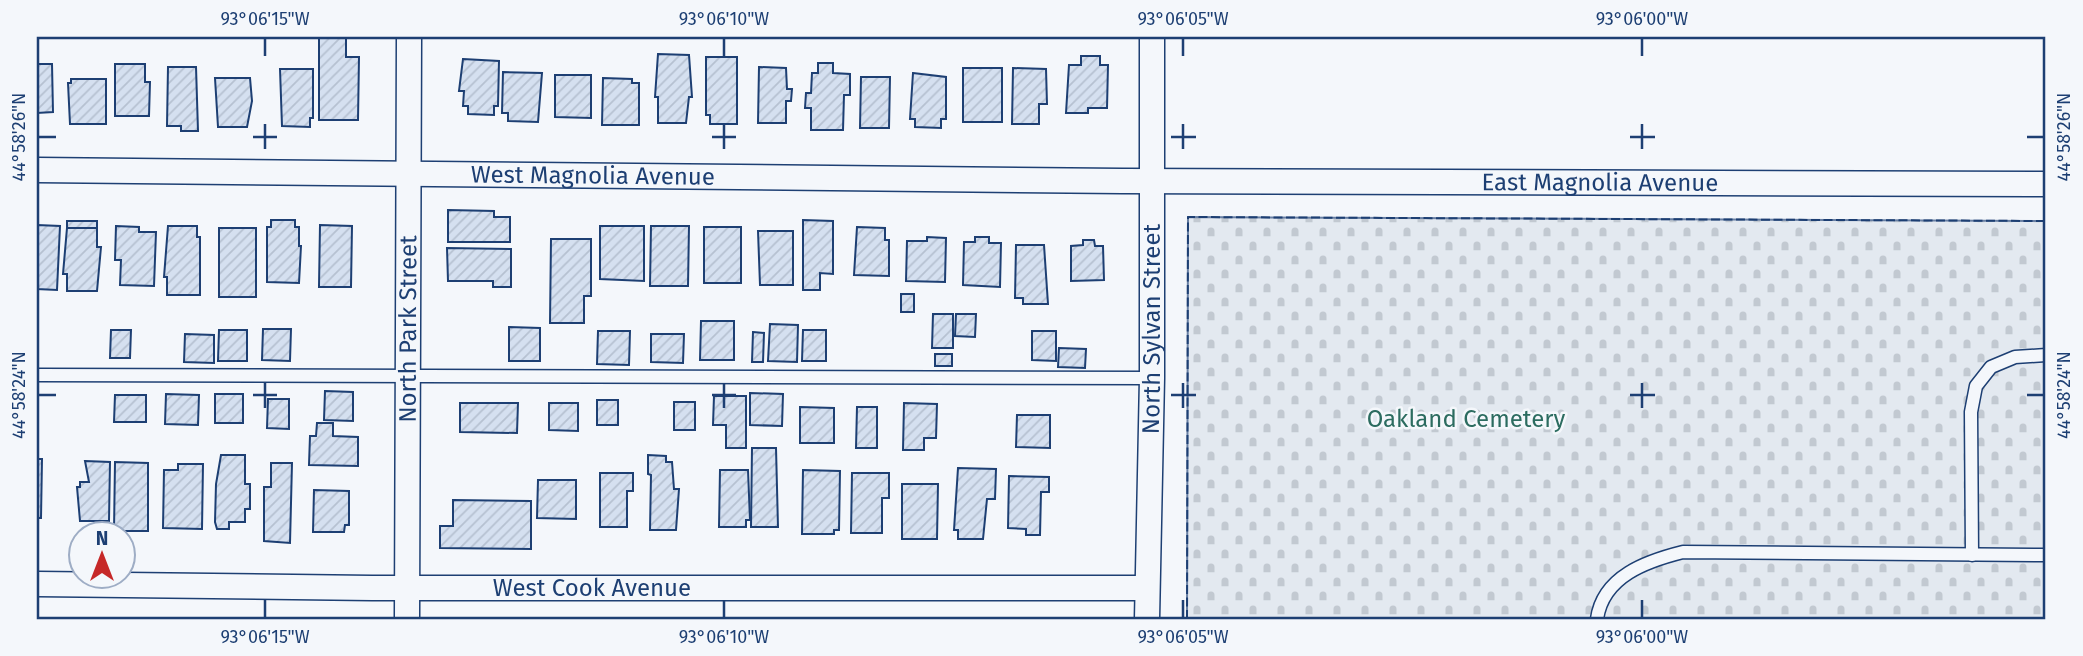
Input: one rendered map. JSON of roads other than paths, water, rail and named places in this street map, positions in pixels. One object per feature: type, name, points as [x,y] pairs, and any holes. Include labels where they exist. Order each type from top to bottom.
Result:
[{"type":"street","name":"North Park Street","points":[[407,619],[410,37]]},
{"type":"street","name":"North Sylvan Street","points":[[1147,619],[1152,378],[1152,37]]},
{"type":"street","name":"West Magnolia Avenue","points":[[37,170],[1152,181]]},
{"type":"street","name":"East Magnolia Avenue","points":[[1152,181],[2046,184]]},
{"type":"street","name":"West Cook Avenue","points":[[37,584],[407,588],[1147,588]]},
{"type":"lane","points":[[1972,555],[1971,412],[1976,386],[1991,367],[2015,357],[2046,355]]},
{"type":"lane","points":[[37,375],[1152,378]]},
{"type":"lane","points":[[1597,619],[1615,581],[1648,561],[1683,552],[2046,555]]},
{"type":"park label","name":"Oakland Cemetery","points":[[1466,419]]}]
